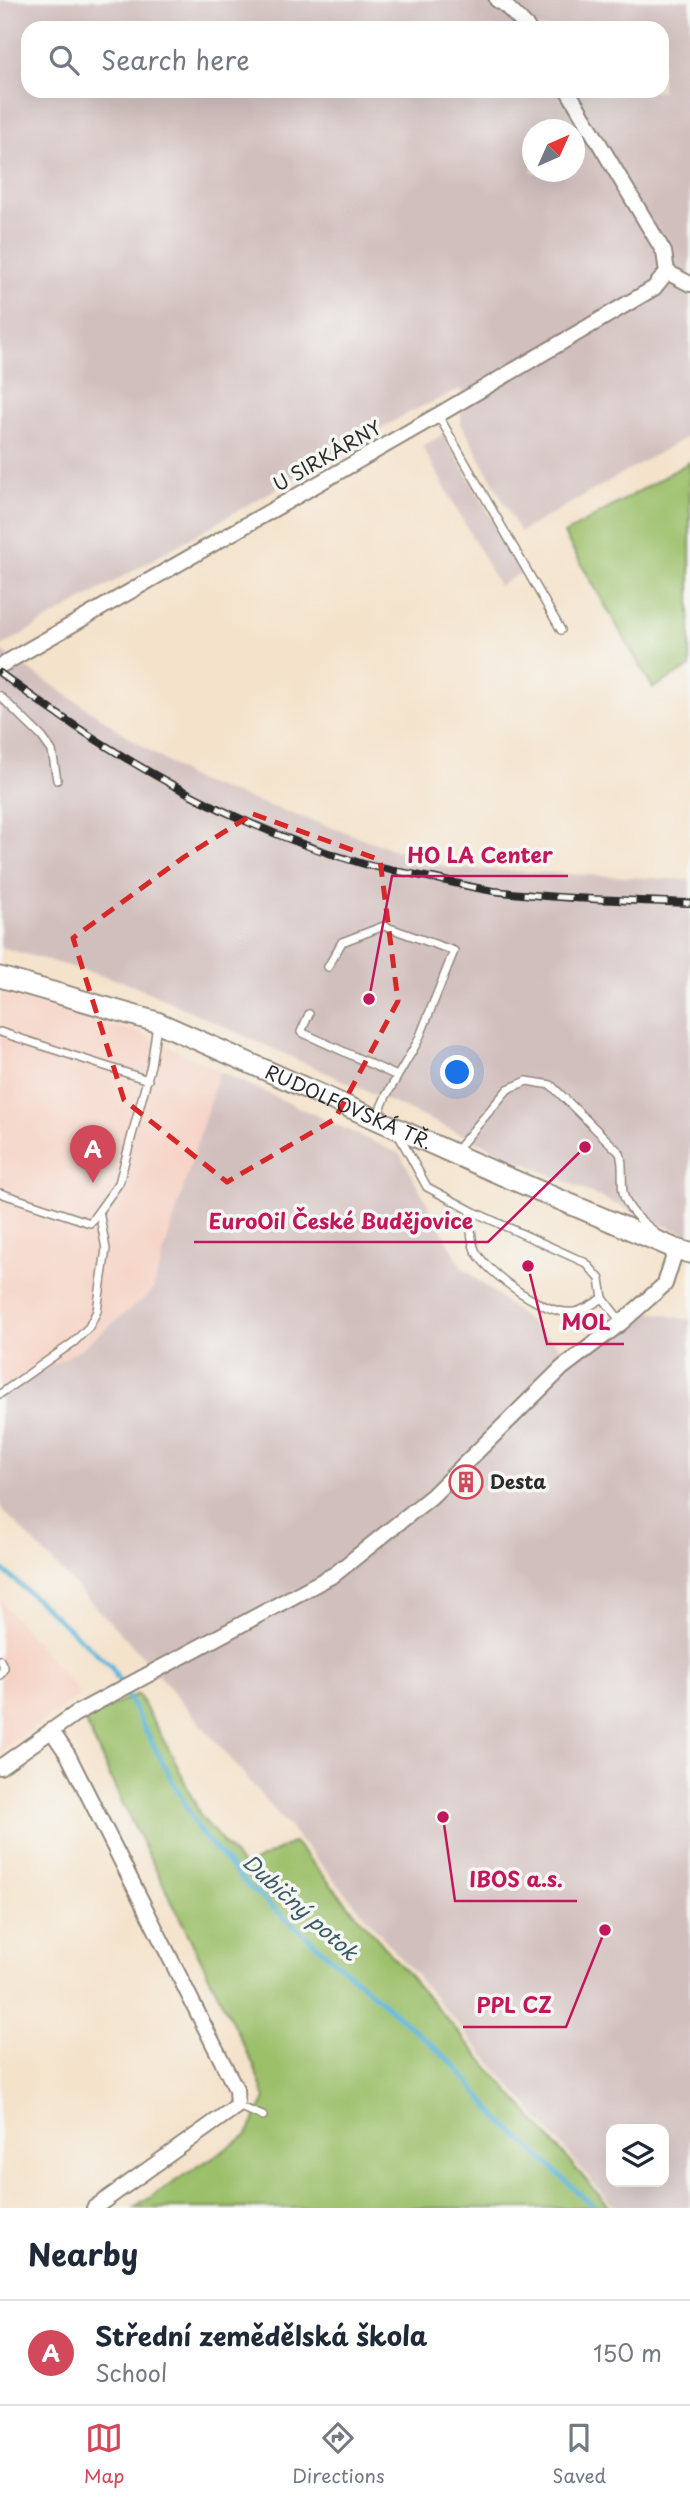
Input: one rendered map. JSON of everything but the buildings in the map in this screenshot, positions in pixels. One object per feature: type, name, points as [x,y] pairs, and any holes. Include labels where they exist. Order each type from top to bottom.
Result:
[{"type":"main road","name":"RUDOLFOVSKÁ TŘ.","points":[[0,977],[157,1022],[395,1128],[683,1251]]},
{"type":"street","points":[[497,0],[521,21]]},
{"type":"street","points":[[572,98],[664,252],[667,272],[690,284]]},
{"type":"street","name":"U SIRKÁRNY","points":[[0,666],[654,288],[667,272]]},
{"type":"street","points":[[0,1767],[75,1714],[335,1574],[432,1496],[562,1368],[621,1323],[665,1284],[683,1251]]},
{"type":"street","points":[[51,1730],[68,1755],[236,2089],[237,2106],[94,2208]]},
{"type":"lane","points":[[438,415],[561,629]]},
{"type":"lane","points":[[0,696],[42,737],[52,751],[57,780]]},
{"type":"lane","points":[[328,967],[342,942],[384,926],[454,951],[418,1041],[376,1119]]},
{"type":"lane","points":[[309,1014],[301,1032],[397,1076]]},
{"type":"lane","points":[[0,1193],[90,1223],[119,1183],[148,1080],[157,1022]]},
{"type":"lane","points":[[0,1032],[148,1080]]},
{"type":"lane","points":[[453,1153],[508,1089],[527,1081],[551,1085],[620,1153],[623,1162],[623,1194],[635,1216],[683,1251]]},
{"type":"lane","points":[[395,1128],[428,1187],[470,1210],[586,1263],[600,1279],[603,1298],[621,1323]]},
{"type":"lane","points":[[470,1210],[474,1251],[506,1284],[528,1298],[559,1311],[575,1312],[603,1298]]},
{"type":"lane","points":[[0,1394],[74,1342],[89,1327],[97,1311],[106,1250],[99,1211]]},
{"type":"lane","points":[[0,1660],[4,1668],[0,1675]]},
{"type":"lane","points":[[237,2106],[263,2116]]},
{"type":"highlighted area","points":[[253,814],[380,860],[398,1001],[335,1119],[227,1182],[124,1100],[73,938],[184,857]]},
{"type":"shaded area","points":[[0,0],[690,0],[690,435],[520,532],[461,423],[461,389],[410,412],[0,647]]},
{"type":"shaded area","points":[[444,434],[523,572],[499,586],[422,446]]},
{"type":"shaded area","points":[[0,650],[192,779],[448,868],[690,880],[690,1235],[655,1222],[128,983],[0,947]]},
{"type":"shaded area","points":[[0,994],[143,1034],[219,1071],[152,1295],[80,1349],[0,1396]]},
{"type":"shaded area","points":[[219,1071],[400,1154],[462,1267],[569,1354],[641,1310],[690,1320],[690,2208],[615,2208],[146,1660],[0,1507],[0,1396],[80,1349],[152,1292]]},
{"type":"shaded area","points":[[0,1600],[81,1695],[0,1752]]},
{"type":"green space","points":[[690,462],[690,667],[653,688],[564,534]]},
{"type":"green space","points":[[138,1694],[175,1761],[201,1817],[244,1867],[294,1842],[610,2208],[134,2208],[247,2135],[265,2099],[254,2066],[117,1792],[84,1719]]},
{"type":"waterway","name":"Dubičný potok","points":[[0,1567],[111,1666],[200,1832],[247,1885],[455,2065],[498,2118],[595,2208]]},
{"type":"railway","points":[[0,673],[128,760],[219,809],[315,849],[372,866],[494,891],[567,898],[690,903]]},
{"type":"place","name":"HO LA Center","points":[[369,999]]},
{"type":"place","name":"EuroOil České Budějovice","points":[[585,1147]]},
{"type":"place","name":"Střední zemědělská škola","points":[[93,1183]]},
{"type":"place","name":"MOL","points":[[528,1266]]},
{"type":"place","name":"Desta","points":[[466,1482]]},
{"type":"place","name":"IBOS a.s.","points":[[443,1817]]},
{"type":"place","name":"PPL CZ","points":[[605,1930]]}]
